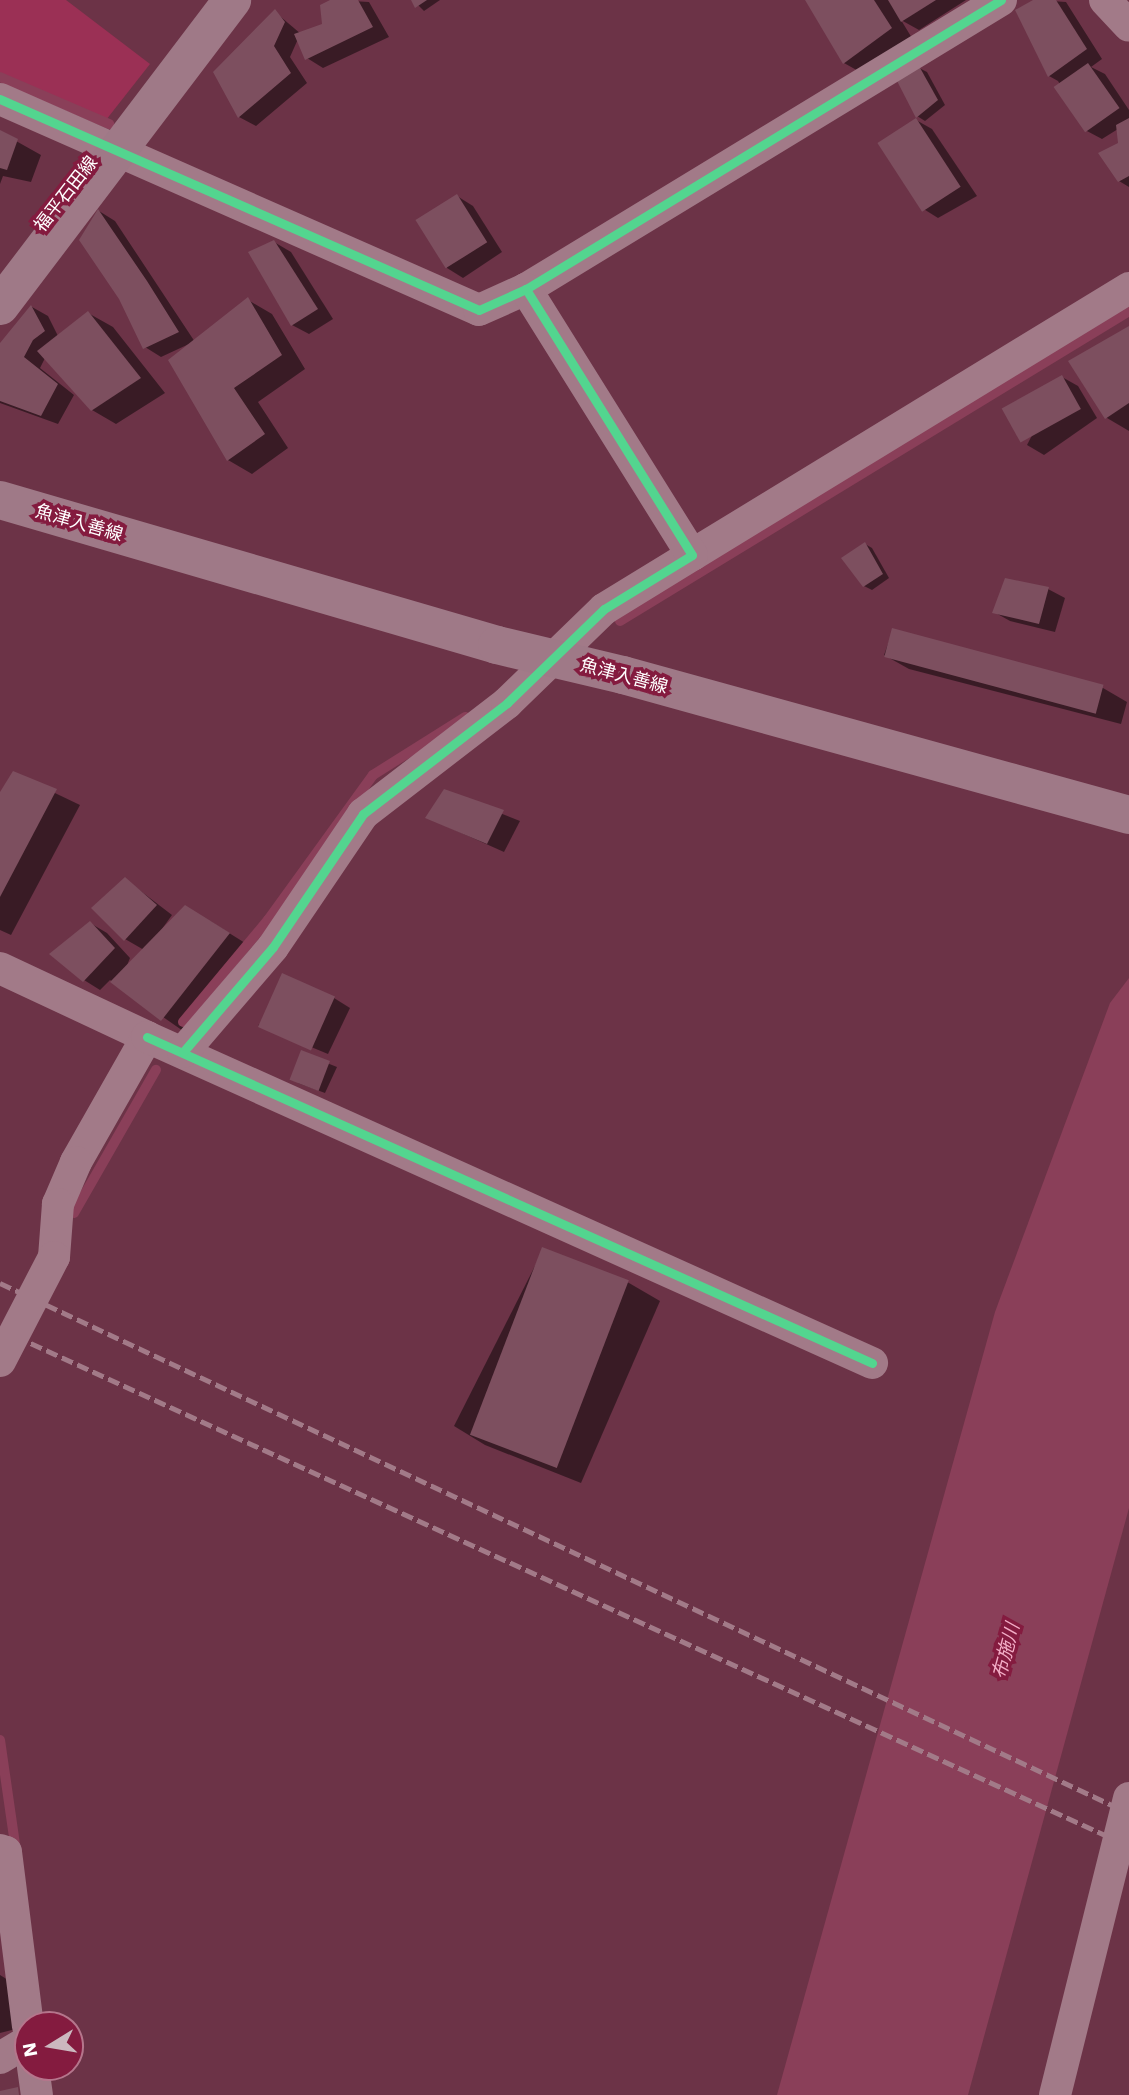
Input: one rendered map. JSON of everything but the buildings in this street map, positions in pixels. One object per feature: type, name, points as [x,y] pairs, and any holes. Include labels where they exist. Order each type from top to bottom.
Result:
[{"type":"main road","name":"福平石田線","points":[[0,306],[232,0]]},
{"type":"main road","name":"魚津入善線","points":[[0,499],[497,645],[623,675],[1129,815]]},
{"type":"street","points":[[1105,0],[1129,26]]},
{"type":"street","points":[[0,99],[121,149],[479,310],[526,289],[990,3]]},
{"type":"street","points":[[183,1052],[273,947],[362,814],[508,703],[604,609],[1129,288]]},
{"type":"street","points":[[526,289],[692,555]]},
{"type":"street","points":[[0,968],[147,1037],[872,1363]]},
{"type":"street","points":[[0,1361],[54,1257],[58,1204],[76,1161],[147,1037]]},
{"type":"street","points":[[1055,2095],[1129,1798]]},
{"type":"street","points":[[0,1850],[6,1852],[26,2011]]},
{"type":"shaded area","points":[[0,0],[66,0],[150,64],[106,120],[0,74]]},
{"type":"water","name":"布施川","points":[[1129,978],[1129,1508],[968,2095],[777,2095],[995,1312],[1110,1003]]},
{"type":"waterway","points":[[0,77],[109,124]]},
{"type":"waterway","points":[[620,621],[1129,311]]},
{"type":"waterway","points":[[183,1022],[268,920],[373,775],[465,717]]},
{"type":"waterway","points":[[74,1213],[156,1070]]},
{"type":"waterway","points":[[0,1740],[16,1851]]},
{"type":"railway","points":[[0,1283],[1129,1813]]},
{"type":"railway","points":[[0,1329],[1129,1846]]},
{"type":"cycle path","points":[[0,99],[479,310],[526,289],[1001,0]]},
{"type":"cycle path","points":[[183,1052],[273,947],[363,814],[507,703],[604,609],[692,555],[526,289]]},
{"type":"cycle path","points":[[147,1037],[872,1363]]}]
